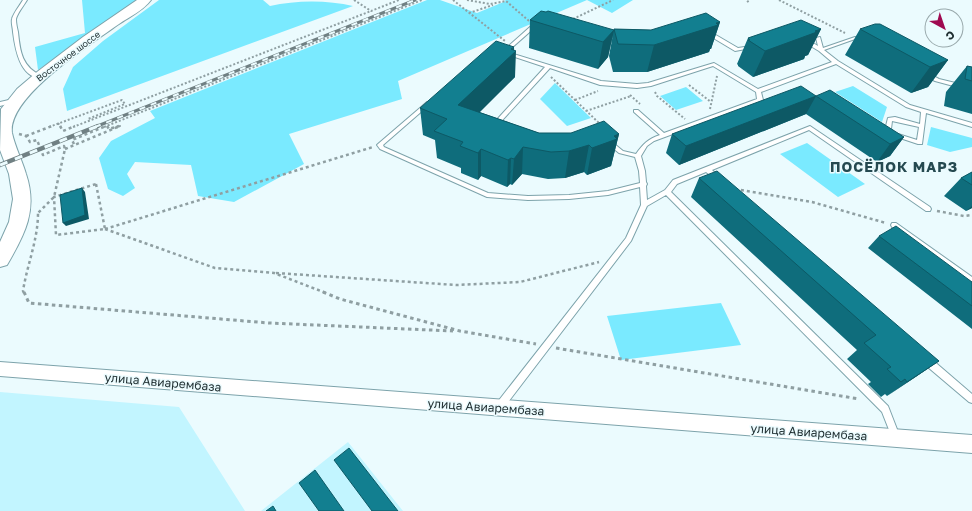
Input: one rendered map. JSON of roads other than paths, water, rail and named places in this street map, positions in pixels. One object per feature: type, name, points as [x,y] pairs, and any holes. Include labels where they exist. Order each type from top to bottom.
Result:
[{"type":"main road","name":"Восточное шоссе","points":[[0,258],[8,231],[22,209],[22,190],[6,144],[3,124],[9,109],[7,103],[55,64],[145,0]]},
{"type":"street","name":"улица Авиарембаза","points":[[0,369],[972,444]]},
{"type":"lane","points":[[25,0],[14,19],[20,56],[28,72],[40,77]]},
{"type":"lane","points":[[498,408],[629,239],[644,204],[644,184],[638,156],[647,143],[760,100],[758,92],[719,66],[708,64],[652,84],[637,86],[600,83],[501,51],[512,45],[532,28],[536,27],[547,29]]},
{"type":"lane","points":[[702,29],[737,50],[757,45]]},
{"type":"lane","points":[[818,38],[821,50]]},
{"type":"lane","points":[[821,50],[854,38],[865,40],[872,44]]},
{"type":"lane","points":[[802,39],[821,50],[836,62],[908,106],[972,125]]},
{"type":"lane","points":[[758,92],[836,62]]},
{"type":"lane","points":[[502,130],[494,126],[495,123],[549,66]]},
{"type":"lane","points":[[924,72],[936,80],[972,89]]},
{"type":"lane","points":[[430,102],[380,145],[382,148],[487,195],[528,198],[569,197],[608,193],[644,184]]},
{"type":"lane","points":[[636,111],[664,136]]},
{"type":"lane","points":[[922,126],[895,118],[890,119],[888,130],[893,134],[920,142],[924,111]]},
{"type":"lane","points":[[644,204],[667,192],[675,182],[810,128],[928,209]]},
{"type":"lane","points":[[599,135],[621,152],[638,156]]},
{"type":"lane","points":[[707,169],[729,189]]},
{"type":"lane","points":[[667,192],[884,409],[897,438]]},
{"type":"lane","points":[[894,225],[972,281]]},
{"type":"lane","points":[[919,353],[972,400]]},
{"type":"railway","points":[[95,127],[415,0]]},
{"type":"railway","points":[[0,165],[98,126]]},
{"type":"district","name":"ПОСЁЛОК МАРЗ","points":[[894,166]]}]
